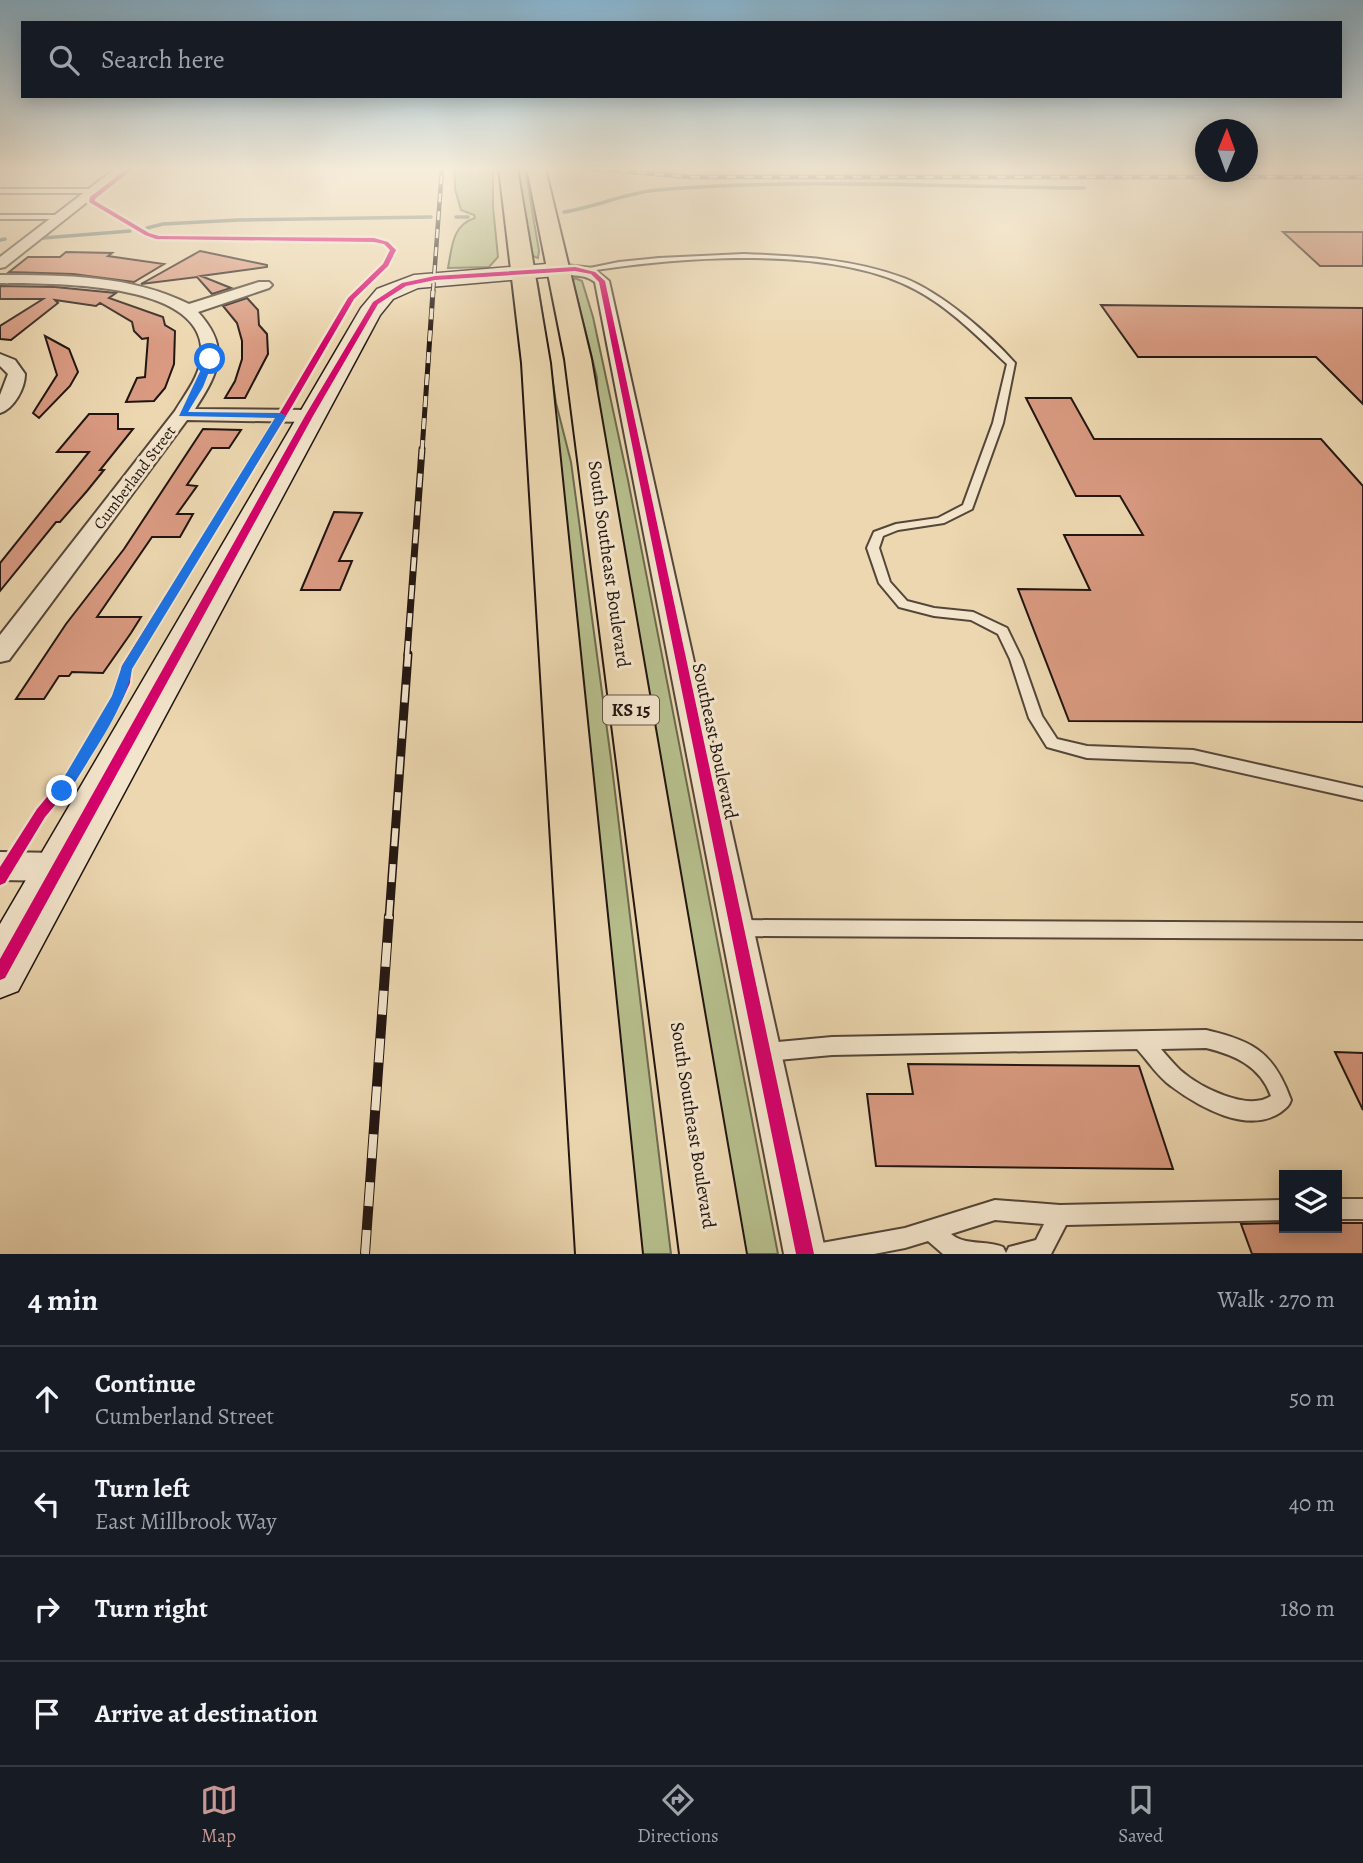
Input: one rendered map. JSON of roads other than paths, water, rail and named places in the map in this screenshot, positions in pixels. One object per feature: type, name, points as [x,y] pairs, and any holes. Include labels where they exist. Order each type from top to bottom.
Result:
[{"type":"main road","name":"South Southeast Boulevard","points":[[535,227],[556,271],[536,363],[609,1254]]},
{"type":"main road","name":"South Southeast Boulevard","points":[[547,227],[578,359],[713,1254]]},
{"type":"street","points":[[0,264],[49,227]]},
{"type":"street","points":[[0,973],[309,416],[369,313],[385,294],[404,284],[424,280],[556,271]]},
{"type":"street","name":"Southeast Boulevard","points":[[556,271],[599,276],[602,281],[806,1254]]},
{"type":"street","name":"Cumberland Street","points":[[0,279],[111,284],[145,291],[187,310],[204,329],[209,341],[210,359],[199,387],[182,414],[0,653]]},
{"type":"street","points":[[187,310],[264,285]]},
{"type":"street","points":[[0,359],[15,368],[18,374],[15,388],[0,407]]},
{"type":"street","points":[[182,414],[309,416]]},
{"type":"street","points":[[0,617],[27,617]]},
{"type":"street","points":[[0,866],[59,867]]},
{"type":"lane","points":[[556,271],[671,258],[801,259],[852,266],[902,280],[951,310],[1011,363],[998,423],[968,507],[940,521],[896,527],[878,534],[873,548],[885,583],[904,604],[934,612],[973,616],[1003,631],[1037,718],[1052,743],[1087,752],[1193,756],[1363,794]]},
{"type":"lane","points":[[737,928],[1363,931]]},
{"type":"lane","points":[[763,1053],[832,1046],[1206,1039],[1225,1043],[1259,1059],[1276,1081],[1282,1100],[1266,1111],[1244,1111],[1212,1101],[1175,1078],[1142,1041]]},
{"type":"lane","points":[[1342,1209],[1363,1209]]},
{"type":"lane","points":[[816,1254],[905,1238],[995,1210],[1059,1215],[1279,1210]]},
{"type":"lane","points":[[1016,1254],[1042,1249],[1059,1215]]},
{"type":"lane","points":[[931,1230],[954,1250],[996,1254]]},
{"type":"waterway","points":[[147,228],[153,227]]},
{"type":"waterway","points":[[43,238],[130,231]]},
{"type":"waterway","points":[[0,240],[5,239]]},
{"type":"railway","points":[[433,292],[438,227]]},
{"type":"railway","points":[[422,451],[433,291]]},
{"type":"railway","points":[[407,655],[422,449]]},
{"type":"railway","points":[[389,918],[408,654]]},
{"type":"railway","points":[[365,1254],[389,916]]}]
